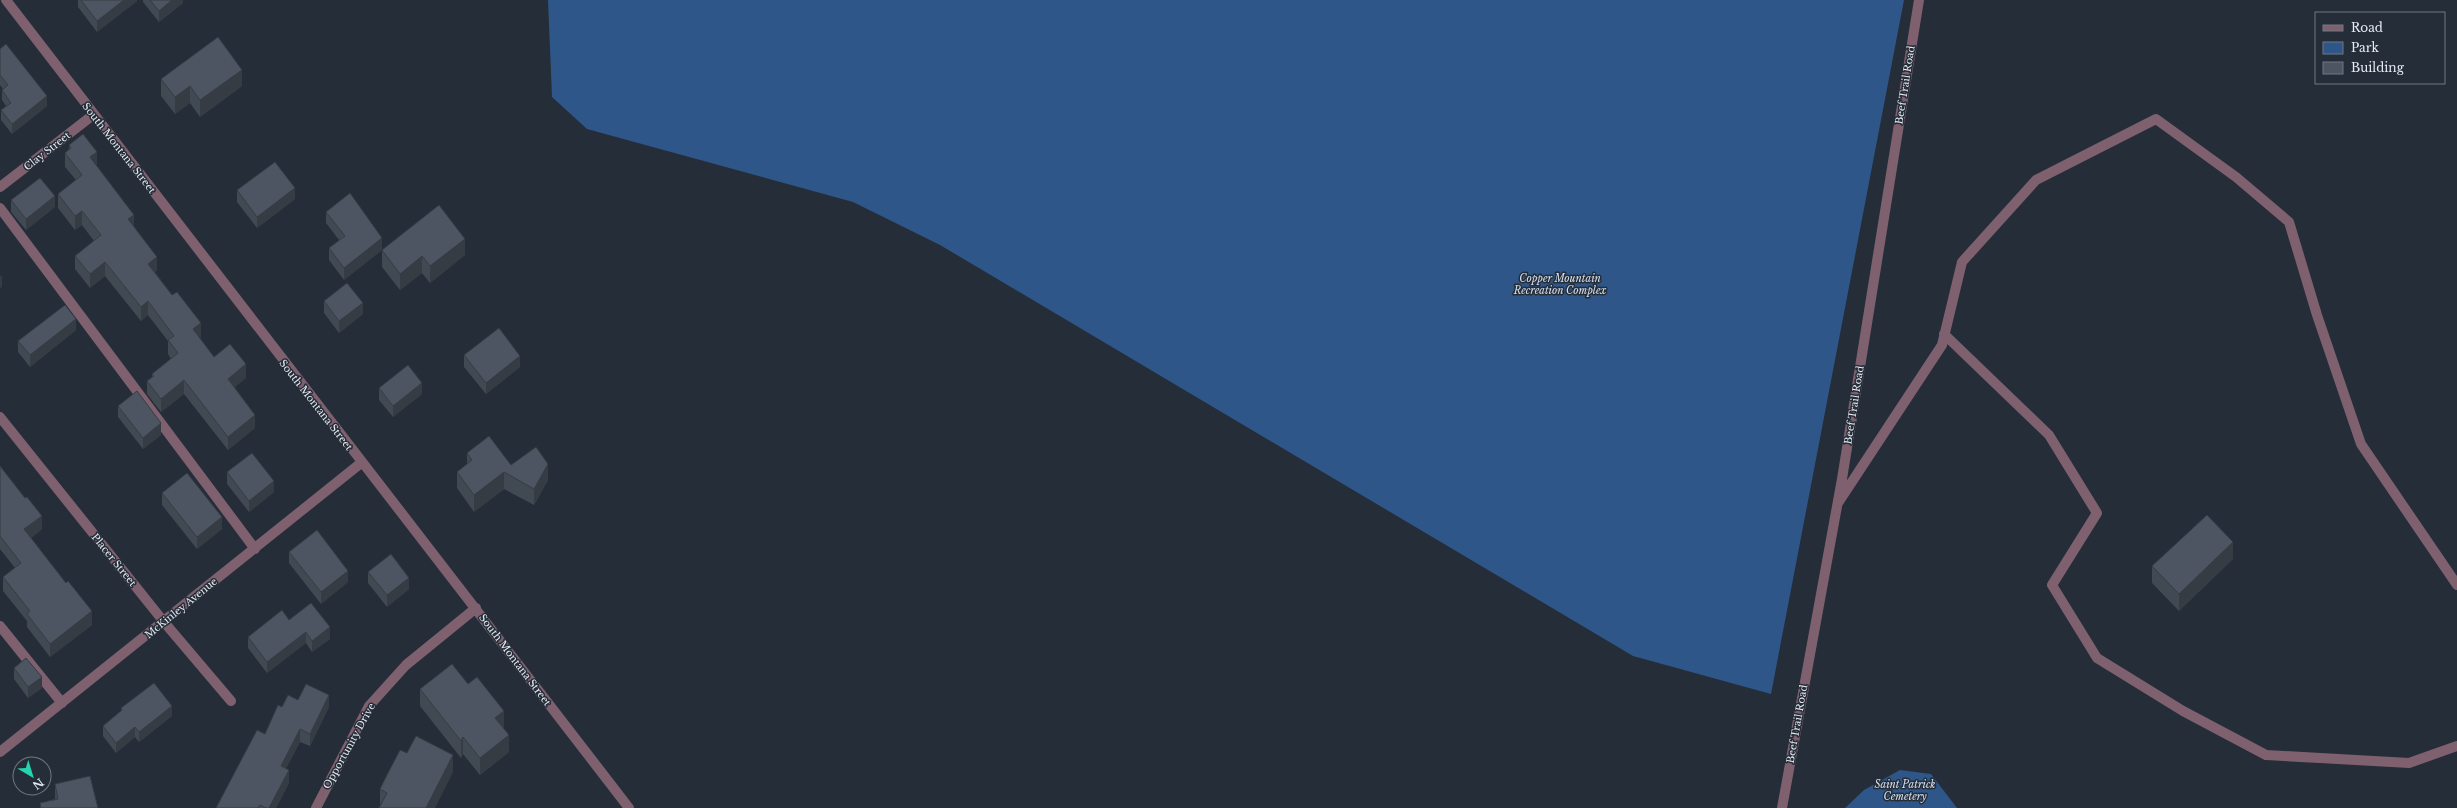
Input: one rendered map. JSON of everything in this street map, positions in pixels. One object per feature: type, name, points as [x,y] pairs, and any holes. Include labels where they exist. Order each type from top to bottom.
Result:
[{"type":"street","name":"South Montana Street","points":[[6,0],[93,115],[476,608],[629,808]]},
{"type":"street","name":"Beef Trail Road","points":[[1782,808],[1838,503],[1919,0]]},
{"type":"street","name":"Clay Street","points":[[0,187],[93,115]]},
{"type":"street","points":[[1838,503],[1942,345],[1962,262],[2036,180],[2156,119],[2236,177],[2289,222],[2317,315],[2361,444],[2457,585]]},
{"type":"street","points":[[0,208],[255,548]]},
{"type":"street","points":[[1944,334],[2049,435],[2097,513],[2052,585],[2097,658],[2183,711],[2266,755],[2409,763],[2457,746]]},
{"type":"street","name":"Placer Street","points":[[0,417],[164,622],[231,701]]},
{"type":"street","name":"McKinley Avenue","points":[[0,752],[362,463]]},
{"type":"street","name":"Opportunity Drive","points":[[316,808],[369,706],[406,665],[476,608]]},
{"type":"street","points":[[0,626],[62,703]]},
{"type":"green space","name":"Copper Mountain Recreation Complex","points":[[548,0],[1904,0],[1771,694],[1633,656],[940,245],[853,202],[587,129],[552,97]]},
{"type":"green space","name":"Saint Patrick Cemetery","points":[[1900,770],[1931,774],[1957,808],[1845,808],[1864,790]]},
{"type":"building","points":[[81,0],[124,0],[97,21]]},
{"type":"building","points":[[150,0],[172,0],[159,11]]},
{"type":"building","points":[[218,37],[242,70],[200,100],[190,86],[175,97],[161,79]]},
{"type":"building","points":[[6,44],[47,96],[12,124],[1,110],[11,103],[2,90],[8,85],[0,75],[0,49]]},
{"type":"building","points":[[83,134],[97,152],[90,157],[134,215],[128,219],[157,257],[148,264],[172,295],[177,292],[201,323],[193,329],[214,357],[230,344],[246,364],[228,379],[255,415],[228,437],[184,380],[161,399],[147,381],[154,376],[152,374],[178,353],[168,340],[174,336],[148,301],[141,307],[105,262],[90,274],[75,256],[101,235],[82,211],[75,216],[58,194],[82,175],[65,153],[71,148],[69,145]]},
{"type":"building","points":[[275,162],[295,188],[257,217],[237,190]]},
{"type":"building","points":[[40,178],[55,196],[26,219],[11,200]]},
{"type":"building","points":[[350,193],[382,238],[344,268],[329,248],[345,236],[326,212]]},
{"type":"building","points":[[439,205],[465,239],[430,266],[422,256],[400,274],[382,250]]},
{"type":"building","points":[[347,283],[363,303],[339,321],[324,301]]},
{"type":"building","points":[[65,305],[76,319],[30,355],[18,341]]},
{"type":"building","points":[[499,328],[520,356],[486,383],[464,355]]},
{"type":"building","points":[[408,365],[422,383],[393,406],[379,388]]},
{"type":"building","points":[[137,391],[161,423],[143,438],[118,406]]},
{"type":"building","points":[[489,436],[511,465],[536,447],[548,464],[534,489],[504,472],[474,495],[457,472],[472,460],[467,453]]},
{"type":"building","points":[[252,453],[274,481],[249,501],[227,472]]},
{"type":"building","points":[[0,466],[25,498],[27,497],[42,516],[24,529],[66,583],[68,581],[92,611],[50,644],[27,614],[30,611],[3,577],[21,563],[0,536]]},
{"type":"building","points":[[187,473],[222,517],[197,537],[162,493]]},
{"type":"building","points":[[2207,515],[2233,542],[2179,594],[2152,566]]},
{"type":"building","points":[[317,530],[348,571],[321,592],[289,552]]},
{"type":"building","points":[[391,554],[409,578],[387,595],[368,572]]},
{"type":"building","points":[[311,603],[330,627],[312,641],[306,632],[267,662],[248,637],[282,610],[289,620]]},
{"type":"building","points":[[26,658],[42,677],[28,687],[14,668]]},
{"type":"building","points":[[452,664],[468,684],[477,677],[504,711],[495,718],[509,735],[480,758],[463,737],[461,741],[420,689]]},
{"type":"building","points":[[154,683],[172,706],[139,732],[135,727],[116,743],[103,726],[122,710],[121,708]]},
{"type":"building","points":[[306,684],[329,695],[310,734],[300,729],[281,766],[289,770],[269,808],[260,805],[258,808],[216,808],[257,730],[265,734],[278,705],[282,707],[288,695],[298,700]]},
{"type":"building","points":[[416,736],[453,755],[426,808],[379,808],[387,793],[380,789],[389,771],[400,750],[407,753]]},
{"type":"building","points":[[90,776],[98,808],[41,808],[40,803],[58,799],[55,784]]}]
